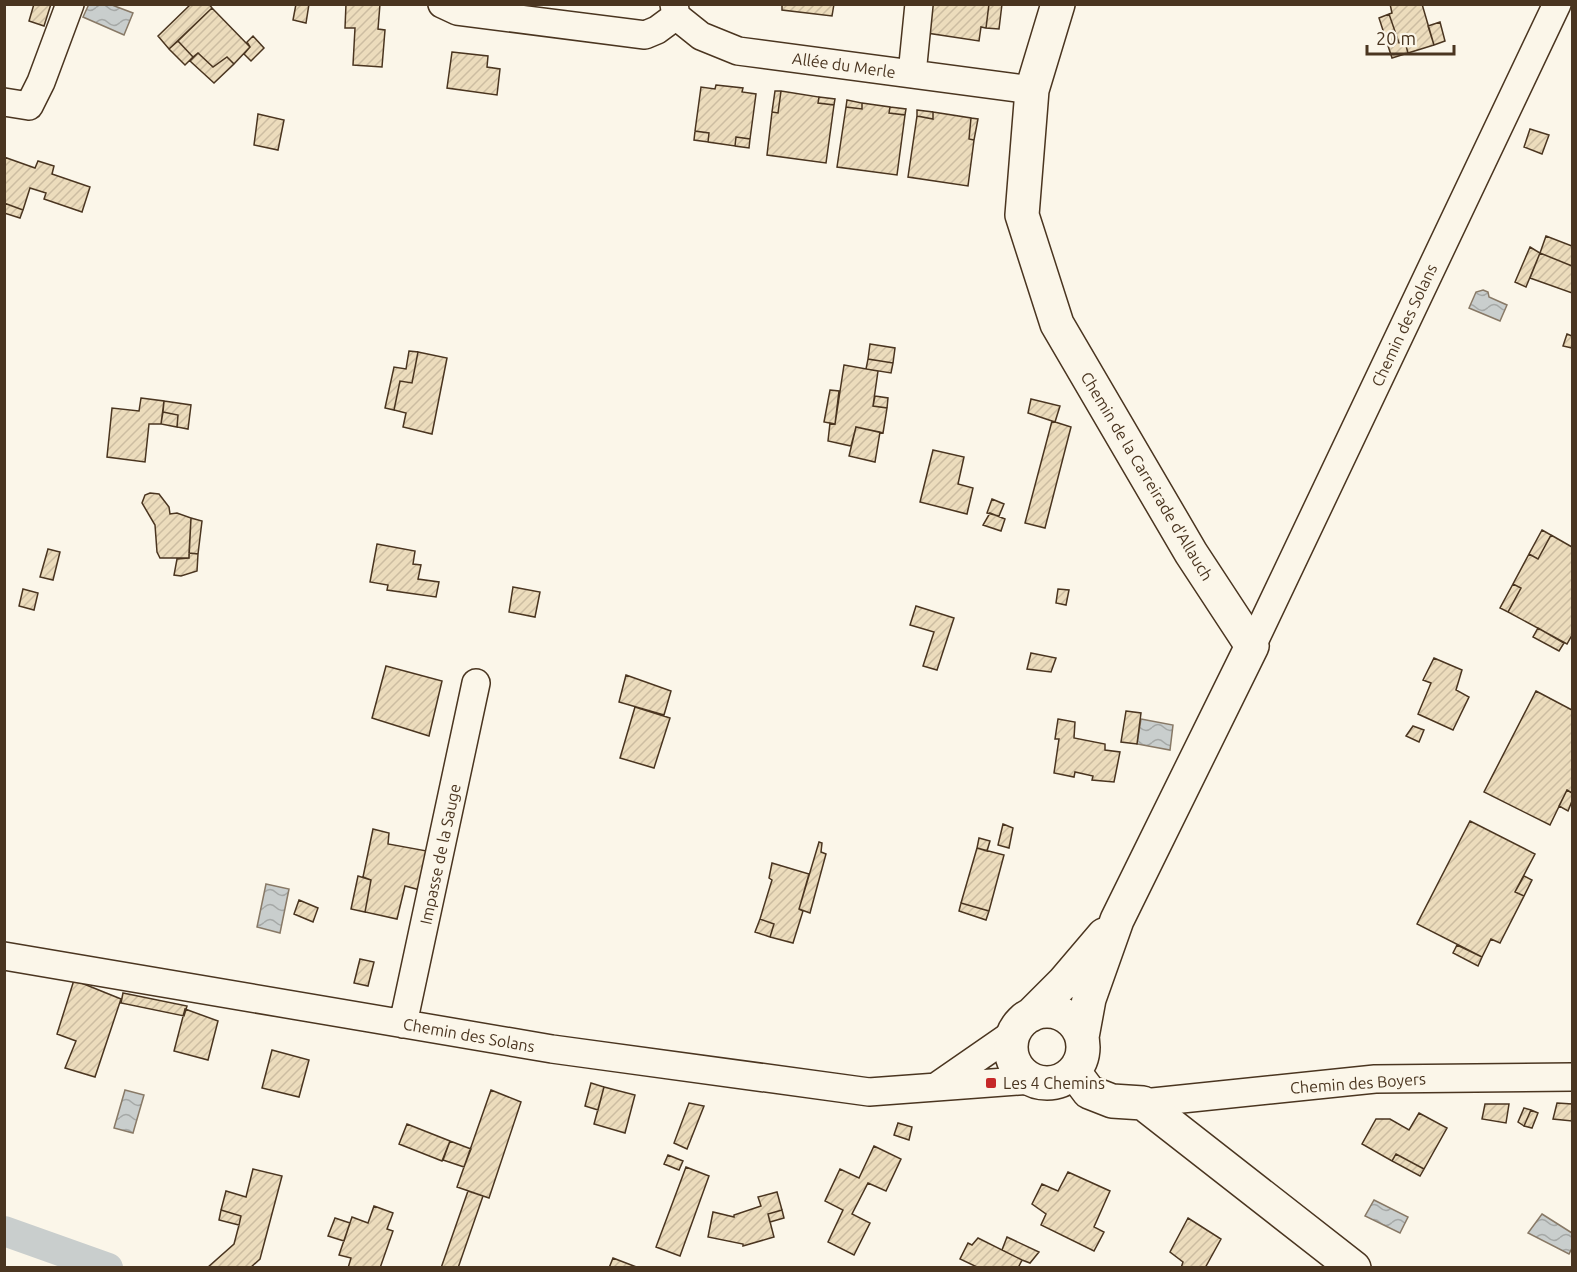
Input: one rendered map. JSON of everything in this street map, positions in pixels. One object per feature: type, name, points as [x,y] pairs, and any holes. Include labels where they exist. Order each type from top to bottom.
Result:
[{"type":"street","points":[[4,102],[29,106],[41,82],[70,4]]},
{"type":"street","points":[[442,4],[457,11],[645,35],[657,30],[675,10]]},
{"type":"street","points":[[912,74],[920,4]]},
{"type":"street","name":"Chemin de la Carreirade d'Allauch","points":[[1058,4],[1032,90],[1022,215],[1056,324],[1191,553],[1252,646]]},
{"type":"street","name":"Chemin des Solans","points":[[1252,646],[1557,4]]},
{"type":"street","name":"Allée du Merle","points":[[675,10],[701,36],[738,51],[1032,90]]},
{"type":"street","points":[[1117,920],[1064,982],[1023,1023],[1012,1043],[1012,1054],[1023,1074],[1032,1080],[1055,1083],[1074,1072],[1081,1062],[1082,1037],[1089,999],[1117,920],[1252,646]]},
{"type":"street","name":"Impasse de la Sauge","points":[[403,1024],[476,683]]},
{"type":"street","name":"Chemin des Solans","points":[[4,956],[552,1049],[869,1092],[1032,1080]]},
{"type":"street","points":[[936,1087],[1043,1011],[1056,1012],[1067,1017],[1082,1037]]},
{"type":"street","points":[[1074,1072],[1089,1092],[1112,1101],[1143,1102],[1354,1268]]},
{"type":"street","name":"Chemin des Boyers","points":[[1143,1102],[1375,1078],[1572,1077]]},
{"type":"water","points":[[89,4],[112,5],[133,13],[124,35],[83,17]]},
{"type":"water","points":[[1483,290],[1488,292],[1489,297],[1507,305],[1500,321],[1469,308],[1476,292]]},
{"type":"water","points":[[1141,719],[1173,725],[1170,750],[1137,744]]},
{"type":"water","points":[[266,884],[289,889],[280,933],[257,927]]},
{"type":"water","points":[[125,1090],[144,1095],[133,1133],[114,1128]]},
{"type":"water","points":[[1374,1200],[1408,1217],[1400,1233],[1365,1216]]},
{"type":"water","points":[[1542,1214],[1572,1233],[1572,1248],[1569,1254],[1528,1233]]},
{"type":"building","points":[[34,4],[51,4],[44,26],[29,21]]},
{"type":"building","points":[[191,4],[209,4],[212,8],[169,49],[158,36]]},
{"type":"building","points":[[296,4],[309,4],[306,23],[293,20]]},
{"type":"building","points":[[346,4],[380,4],[378,29],[385,30],[382,67],[353,65],[355,28],[345,28]]},
{"type":"building","points":[[782,4],[834,4],[832,16],[782,10]]},
{"type":"building","points":[[931,4],[989,4],[986,28],[981,27],[979,41],[927,33]]},
{"type":"building","points":[[989,4],[1002,4],[999,29],[986,28]]},
{"type":"building","points":[[1390,4],[1422,4],[1434,45],[1408,53],[1405,42],[1399,43],[1389,14],[1392,13]]},
{"type":"building","points":[[212,8],[250,47],[234,64],[227,57],[213,67],[198,53],[193,57],[178,41]]},
{"type":"building","points":[[1389,14],[1399,43],[1405,42],[1408,53],[1392,58],[1379,18]]},
{"type":"building","points":[[1440,22],[1445,41],[1434,45],[1428,26]]},
{"type":"building","points":[[253,36],[264,48],[251,61],[244,54],[250,47],[247,42]]},
{"type":"building","points":[[178,41],[193,57],[185,65],[169,49]]},
{"type":"building","points":[[452,52],[488,56],[487,67],[500,69],[497,95],[447,88]]},
{"type":"building","points":[[198,53],[213,67],[227,57],[234,64],[214,83],[190,61]]},
{"type":"building","points":[[716,85],[743,88],[742,92],[756,94],[750,139],[736,137],[735,146],[708,142],[709,133],[695,131],[701,87],[715,89]]},
{"type":"building","points":[[775,91],[781,91],[778,113],[772,112]]},
{"type":"building","points":[[781,91],[819,97],[818,103],[834,105],[826,163],[767,155],[772,112],[778,113]]},
{"type":"building","points":[[819,97],[835,99],[834,105],[818,103]]},
{"type":"building","points":[[847,100],[862,103],[862,109],[846,107]]},
{"type":"building","points":[[862,103],[890,107],[889,113],[905,115],[897,175],[837,167],[846,107],[862,109]]},
{"type":"building","points":[[890,107],[906,109],[905,115],[889,113]]},
{"type":"building","points":[[917,110],[933,112],[933,119],[917,116]]},
{"type":"building","points":[[933,112],[971,118],[969,139],[974,140],[968,186],[908,177],[917,116],[933,119]]},
{"type":"building","points":[[258,114],[284,120],[278,150],[254,145]]},
{"type":"building","points":[[971,118],[978,119],[974,140],[969,139]]},
{"type":"building","points":[[1530,129],[1549,135],[1542,154],[1524,147]]},
{"type":"building","points":[[695,131],[709,133],[708,142],[694,140]]},
{"type":"building","points":[[736,137],[750,139],[749,148],[735,146]]},
{"type":"building","points":[[4,157],[35,168],[38,161],[54,166],[52,174],[90,187],[82,212],[44,199],[46,193],[30,188],[23,210],[4,203]]},
{"type":"building","points":[[4,203],[23,210],[20,218],[4,213]]},
{"type":"building","points":[[1546,236],[1572,246],[1572,266],[1540,253]]},
{"type":"building","points":[[1530,247],[1540,253],[1526,287],[1515,282]]},
{"type":"building","points":[[1540,253],[1572,266],[1572,293],[1530,278]]},
{"type":"building","points":[[1567,334],[1572,336],[1572,348],[1563,346]]},
{"type":"building","points":[[870,344],[895,348],[893,363],[868,359]]},
{"type":"building","points":[[409,351],[418,352],[412,383],[400,381],[394,410],[385,408],[394,367],[406,369]]},
{"type":"building","points":[[418,352],[447,358],[432,434],[403,427],[406,413],[394,410],[400,381],[412,383]]},
{"type":"building","points":[[868,359],[893,363],[891,373],[866,369]]},
{"type":"building","points":[[844,365],[878,371],[873,406],[887,408],[883,433],[856,427],[851,446],[828,441],[830,423],[835,424]]},
{"type":"building","points":[[830,390],[839,391],[835,424],[824,422]]},
{"type":"building","points":[[875,396],[888,398],[887,408],[873,406]]},
{"type":"building","points":[[141,398],[164,401],[161,424],[149,424],[145,462],[107,457],[112,408],[139,411]]},
{"type":"building","points":[[1031,399],[1060,406],[1055,422],[1028,413]]},
{"type":"building","points":[[164,401],[191,405],[188,429],[177,427],[178,415],[163,412]]},
{"type":"building","points":[[163,412],[178,415],[177,427],[161,424]]},
{"type":"building","points":[[1052,421],[1071,427],[1045,528],[1025,523]]},
{"type":"building","points":[[856,427],[880,432],[875,462],[849,456]]},
{"type":"building","points":[[933,450],[964,457],[958,484],[973,488],[967,514],[920,502]]},
{"type":"building","points":[[159,494],[169,507],[170,514],[177,513],[191,518],[189,558],[160,558],[157,552],[155,525],[142,503],[145,495]]},
{"type":"building","points":[[992,499],[1004,504],[999,516],[987,513]]},
{"type":"building","points":[[990,513],[1005,519],[1001,531],[983,525]]},
{"type":"building","points":[[191,518],[202,521],[198,554],[189,553]]},
{"type":"building","points":[[1542,530],[1551,535],[1538,559],[1529,554]]},
{"type":"building","points":[[1551,535],[1572,547],[1572,635],[1567,644],[1508,612],[1521,588],[1513,584],[1529,554],[1538,559]]},
{"type":"building","points":[[377,544],[415,551],[413,564],[421,565],[418,579],[439,582],[436,597],[387,590],[388,585],[370,582]]},
{"type":"building","points":[[48,549],[60,552],[53,580],[40,577]]},
{"type":"building","points":[[189,553],[198,554],[197,571],[181,576],[174,575],[177,559],[189,558]]},
{"type":"building","points":[[1513,584],[1521,588],[1508,612],[1500,608]]},
{"type":"building","points":[[513,587],[540,592],[535,617],[509,612]]},
{"type":"building","points":[[23,589],[38,593],[34,610],[19,606]]},
{"type":"building","points":[[1058,589],[1069,590],[1066,605],[1056,603]]},
{"type":"building","points":[[916,606],[954,618],[937,670],[923,666],[934,632],[910,625]]},
{"type":"building","points":[[1538,628],[1564,643],[1559,651],[1533,637]]},
{"type":"building","points":[[1031,653],[1056,658],[1051,672],[1027,669]]},
{"type":"building","points":[[1434,658],[1462,670],[1456,690],[1469,697],[1453,730],[1418,714],[1431,683],[1423,680]]},
{"type":"building","points":[[386,666],[442,681],[429,736],[372,718]]},
{"type":"building","points":[[626,675],[671,691],[664,715],[619,702]]},
{"type":"building","points":[[1536,691],[1572,710],[1572,793],[1567,790],[1550,825],[1484,792]]},
{"type":"building","points":[[635,707],[670,718],[654,768],[620,758]]},
{"type":"building","points":[[1126,711],[1141,713],[1137,744],[1121,742]]},
{"type":"building","points":[[1058,719],[1075,722],[1074,738],[1105,744],[1105,750],[1120,752],[1114,782],[1092,780],[1093,776],[1075,772],[1074,777],[1054,773],[1059,739],[1055,739]]},
{"type":"building","points":[[1413,726],[1424,730],[1419,742],[1406,736]]},
{"type":"building","points":[[1567,790],[1572,793],[1568,811],[1559,806]]},
{"type":"building","points":[[1470,821],[1535,854],[1515,892],[1524,896],[1500,943],[1491,939],[1482,957],[1417,924]]},
{"type":"building","points":[[1003,824],[1013,828],[1009,848],[998,845]]},
{"type":"building","points":[[373,829],[389,833],[388,844],[427,851],[420,890],[405,886],[397,919],[365,912],[371,880],[363,877]]},
{"type":"building","points":[[979,838],[990,841],[987,851],[977,848]]},
{"type":"building","points":[[819,842],[822,843],[821,852],[826,854],[810,913],[799,909]]},
{"type":"building","points":[[977,848],[1004,855],[989,911],[961,903]]},
{"type":"building","points":[[772,863],[809,874],[799,909],[803,911],[793,943],[770,937],[774,924],[760,919],[772,880],[769,878]]},
{"type":"building","points":[[358,876],[371,880],[365,912],[351,909]]},
{"type":"building","points":[[1524,876],[1532,880],[1524,896],[1515,892]]},
{"type":"building","points":[[299,900],[318,908],[313,922],[294,914]]},
{"type":"building","points":[[961,903],[989,911],[986,920],[959,911]]},
{"type":"building","points":[[760,919],[774,924],[770,937],[755,932]]},
{"type":"building","points":[[1457,945],[1482,957],[1478,966],[1453,953]]},
{"type":"building","points":[[360,959],[374,962],[368,986],[354,983]]},
{"type":"building","points":[[74,980],[121,999],[95,1077],[65,1068],[76,1041],[57,1034]]},
{"type":"building","points":[[123,993],[187,1006],[184,1016],[121,1003]]},
{"type":"building","points":[[185,1009],[218,1021],[208,1060],[174,1051]]},
{"type":"building","points":[[272,1050],[309,1060],[299,1097],[262,1088]]},
{"type":"building","points":[[591,1083],[604,1087],[598,1110],[585,1106]]},
{"type":"building","points":[[604,1087],[635,1095],[625,1133],[594,1124]]},
{"type":"building","points":[[491,1090],[521,1102],[489,1198],[457,1187]]},
{"type":"building","points":[[689,1103],[704,1106],[687,1149],[674,1143]]},
{"type":"building","points":[[1557,1103],[1572,1104],[1572,1121],[1553,1119]]},
{"type":"building","points":[[1485,1104],[1509,1104],[1506,1123],[1482,1119]]},
{"type":"building","points":[[1524,1108],[1531,1110],[1524,1126],[1518,1122]]},
{"type":"building","points":[[1531,1110],[1538,1113],[1532,1128],[1524,1126]]},
{"type":"building","points":[[1419,1113],[1447,1128],[1424,1169],[1396,1154],[1392,1161],[1362,1144],[1376,1119],[1390,1119],[1409,1130]]},
{"type":"building","points":[[898,1123],[912,1127],[909,1140],[894,1135]]},
{"type":"building","points":[[407,1124],[450,1141],[442,1161],[399,1144]]},
{"type":"building","points":[[450,1141],[471,1149],[464,1167],[443,1160]]},
{"type":"building","points":[[874,1146],[901,1159],[886,1191],[868,1183],[852,1214],[870,1223],[854,1255],[828,1242],[843,1210],[825,1201],[840,1169],[859,1178]]},
{"type":"building","points":[[1396,1154],[1424,1169],[1420,1176],[1392,1161]]},
{"type":"building","points":[[668,1155],[683,1161],[679,1170],[664,1164]]},
{"type":"building","points":[[686,1167],[709,1176],[680,1256],[656,1247]]},
{"type":"building","points":[[253,1169],[282,1176],[260,1259],[250,1268],[207,1268],[234,1244],[239,1225],[241,1216],[221,1210],[226,1191],[246,1197]]},
{"type":"building","points":[[1068,1172],[1110,1191],[1094,1227],[1104,1232],[1094,1251],[1041,1225],[1046,1214],[1032,1204],[1042,1184],[1058,1191]]},
{"type":"building","points":[[468,1191],[483,1196],[458,1268],[441,1268]]},
{"type":"building","points":[[777,1192],[782,1210],[768,1214],[774,1237],[743,1246],[743,1244],[708,1237],[713,1212],[734,1217],[734,1215],[761,1206],[758,1197]]},
{"type":"building","points":[[374,1206],[393,1213],[387,1229],[393,1231],[380,1268],[348,1268],[351,1258],[339,1255],[352,1217],[368,1223]]},
{"type":"building","points":[[221,1210],[241,1216],[239,1225],[219,1220]]},
{"type":"building","points":[[782,1210],[784,1218],[770,1222],[768,1214]]},
{"type":"building","points":[[335,1218],[350,1223],[344,1241],[328,1236]]},
{"type":"building","points":[[1188,1218],[1221,1239],[1205,1268],[1181,1268],[1183,1262],[1170,1252]]},
{"type":"building","points":[[1007,1237],[1039,1252],[1030,1263],[1022,1260],[1002,1250]]},
{"type":"building","points":[[978,1238],[1022,1260],[1018,1268],[979,1268],[960,1259],[968,1243],[972,1245]]},
{"type":"building","points":[[613,1258],[639,1268],[609,1268]]},
{"type":"waterway","points":[[4,1231],[108,1268]]},
{"type":"place","name":"Les 4 Chemins","points":[[991,1083]]}]
